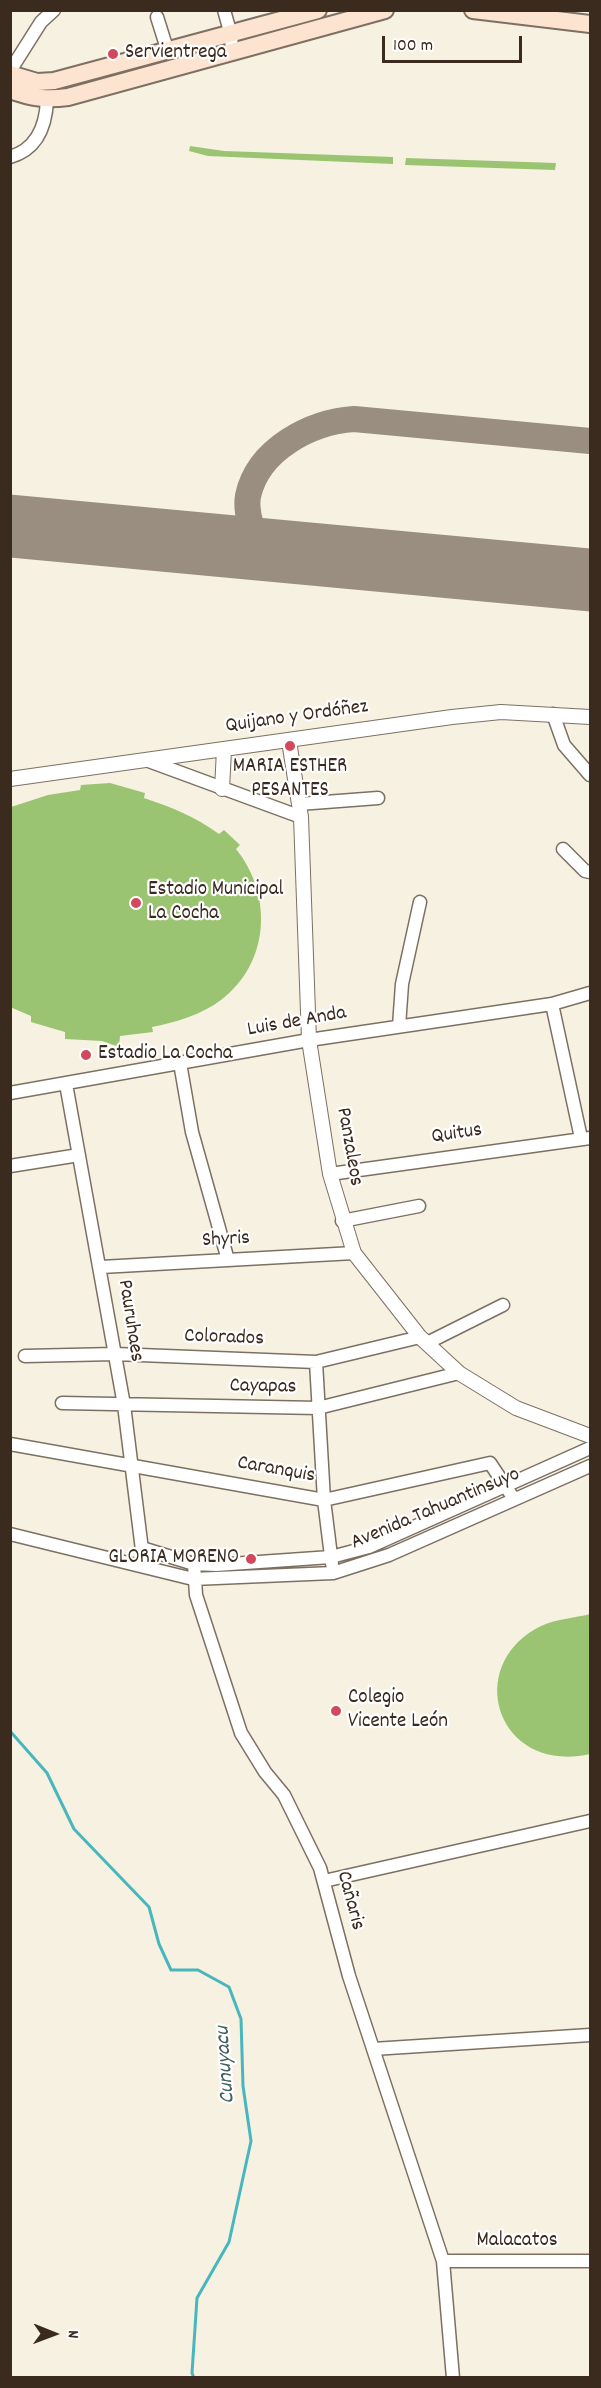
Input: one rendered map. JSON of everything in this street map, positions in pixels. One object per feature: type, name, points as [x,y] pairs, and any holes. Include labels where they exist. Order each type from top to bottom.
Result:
[{"type":"main road","points":[[10,90],[32,99],[47,100],[68,97],[232,43],[295,14],[318,10]]},
{"type":"main road","points":[[10,72],[37,82],[54,81],[168,52],[232,43],[386,10]]},
{"type":"main road","points":[[473,10],[591,24]]},
{"type":"street","points":[[10,72],[42,22],[54,10]]},
{"type":"street","points":[[224,10],[232,43]]},
{"type":"street","points":[[157,17],[168,52]]},
{"type":"street","points":[[10,157],[35,141],[42,131],[46,121],[47,100]]},
{"type":"street","name":"Quijano y Ordóñez","points":[[10,779],[501,712],[591,717]]},
{"type":"street","points":[[553,714],[564,745],[591,775]]},
{"type":"street","name":"Panzaleos","points":[[289,741],[300,811],[309,1040],[330,1174],[342,1221],[354,1253],[423,1340],[459,1373],[516,1408],[591,1436]]},
{"type":"street","points":[[222,789],[224,750]]},
{"type":"street","points":[[146,760],[222,789],[300,811],[378,798]]},
{"type":"street","points":[[563,849],[585,871],[591,872]]},
{"type":"street","points":[[399,1026],[405,963],[420,902]]},
{"type":"street","name":"Luis de Anda","points":[[10,1093],[309,1040],[552,1004],[591,993]]},
{"type":"street","points":[[552,1004],[586,1138]]},
{"type":"street","points":[[180,1063],[192,1132],[228,1260]]},
{"type":"street","name":"Pauruhaes","points":[[66,1084],[101,1267],[124,1405],[144,1566]]},
{"type":"street","name":"Quitus","points":[[330,1174],[586,1138]]},
{"type":"street","points":[[10,1166],[80,1155]]},
{"type":"street","points":[[342,1221],[419,1206]]},
{"type":"street","name":"Shyris","points":[[101,1267],[354,1253]]},
{"type":"street","name":"Colorados","points":[[25,1356],[115,1354],[316,1362],[423,1340],[503,1305]]},
{"type":"street","points":[[316,1362],[324,1500],[333,1573]]},
{"type":"street","name":"Cayapas","points":[[62,1403],[318,1408],[459,1373]]},
{"type":"street","name":"Caranquis","points":[[10,1444],[324,1500],[490,1463],[514,1499]]},
{"type":"street","name":"Avenida Tahuantinsuyo","points":[[142,1548],[194,1564],[331,1557],[369,1547],[591,1448]]},
{"type":"street","name":"Avenida Tahuantinsuyo","points":[[10,1534],[193,1579],[333,1573],[389,1555],[591,1466]]},
{"type":"street","name":"Cañaris","points":[[194,1564],[193,1579],[241,1733],[293,1812],[320,1868],[349,1976],[443,2261],[453,2378]]},
{"type":"street","points":[[324,1881],[591,1821]]},
{"type":"street","points":[[373,2049],[591,2035]]},
{"type":"street","name":"Malacatos","points":[[443,2261],[591,2261]]},
{"type":"green space","points":[[190,146],[224,151],[393,157],[393,164],[208,156],[189,151]]},
{"type":"green space","points":[[406,158],[556,163],[555,170],[405,165]]},
{"type":"green space","name":"Estadio Municipal La Cocha","points":[[110,783],[145,793],[144,798],[183,813],[219,834],[224,830],[240,845],[236,849],[248,867],[256,887],[261,928],[257,948],[249,967],[237,985],[221,1000],[197,1014],[152,1027],[153,1032],[120,1036],[119,1047],[102,1041],[65,1039],[65,1032],[31,1022],[31,1016],[10,1007],[11,807],[48,795],[80,790],[81,785]]},
{"type":"green space","points":[[590,1614],[590,1754],[558,1756],[532,1748],[513,1733],[501,1712],[497,1689],[502,1665],[517,1644],[541,1626]]},
{"type":"waterway","name":"Cunuyacu","points":[[10,1731],[47,1773],[74,1829],[149,1907],[159,1944],[171,1970],[198,1970],[229,1987],[241,2019],[243,2086],[251,2141],[229,2242],[197,2298],[192,2373],[194,2378]]},
{"type":"taxiway","points":[[261,549],[253,530],[247,503],[254,479],[275,452],[304,432],[321,426],[354,419],[590,441]]},
{"type":"runway","points":[[10,526],[590,580]]},
{"type":"place","name":"Servientrega","points":[[113,54]]},
{"type":"place","name":"MARIA ESTHER PESANTES","points":[[290,746]]},
{"type":"place","name":"Estadio Municipal La Cocha","points":[[136,903]]},
{"type":"place","name":"Estadio La Cocha","points":[[86,1055]]},
{"type":"place","name":"GLORIA MORENO","points":[[251,1559]]},
{"type":"place","name":"Colegio Vicente León","points":[[336,1711]]}]
